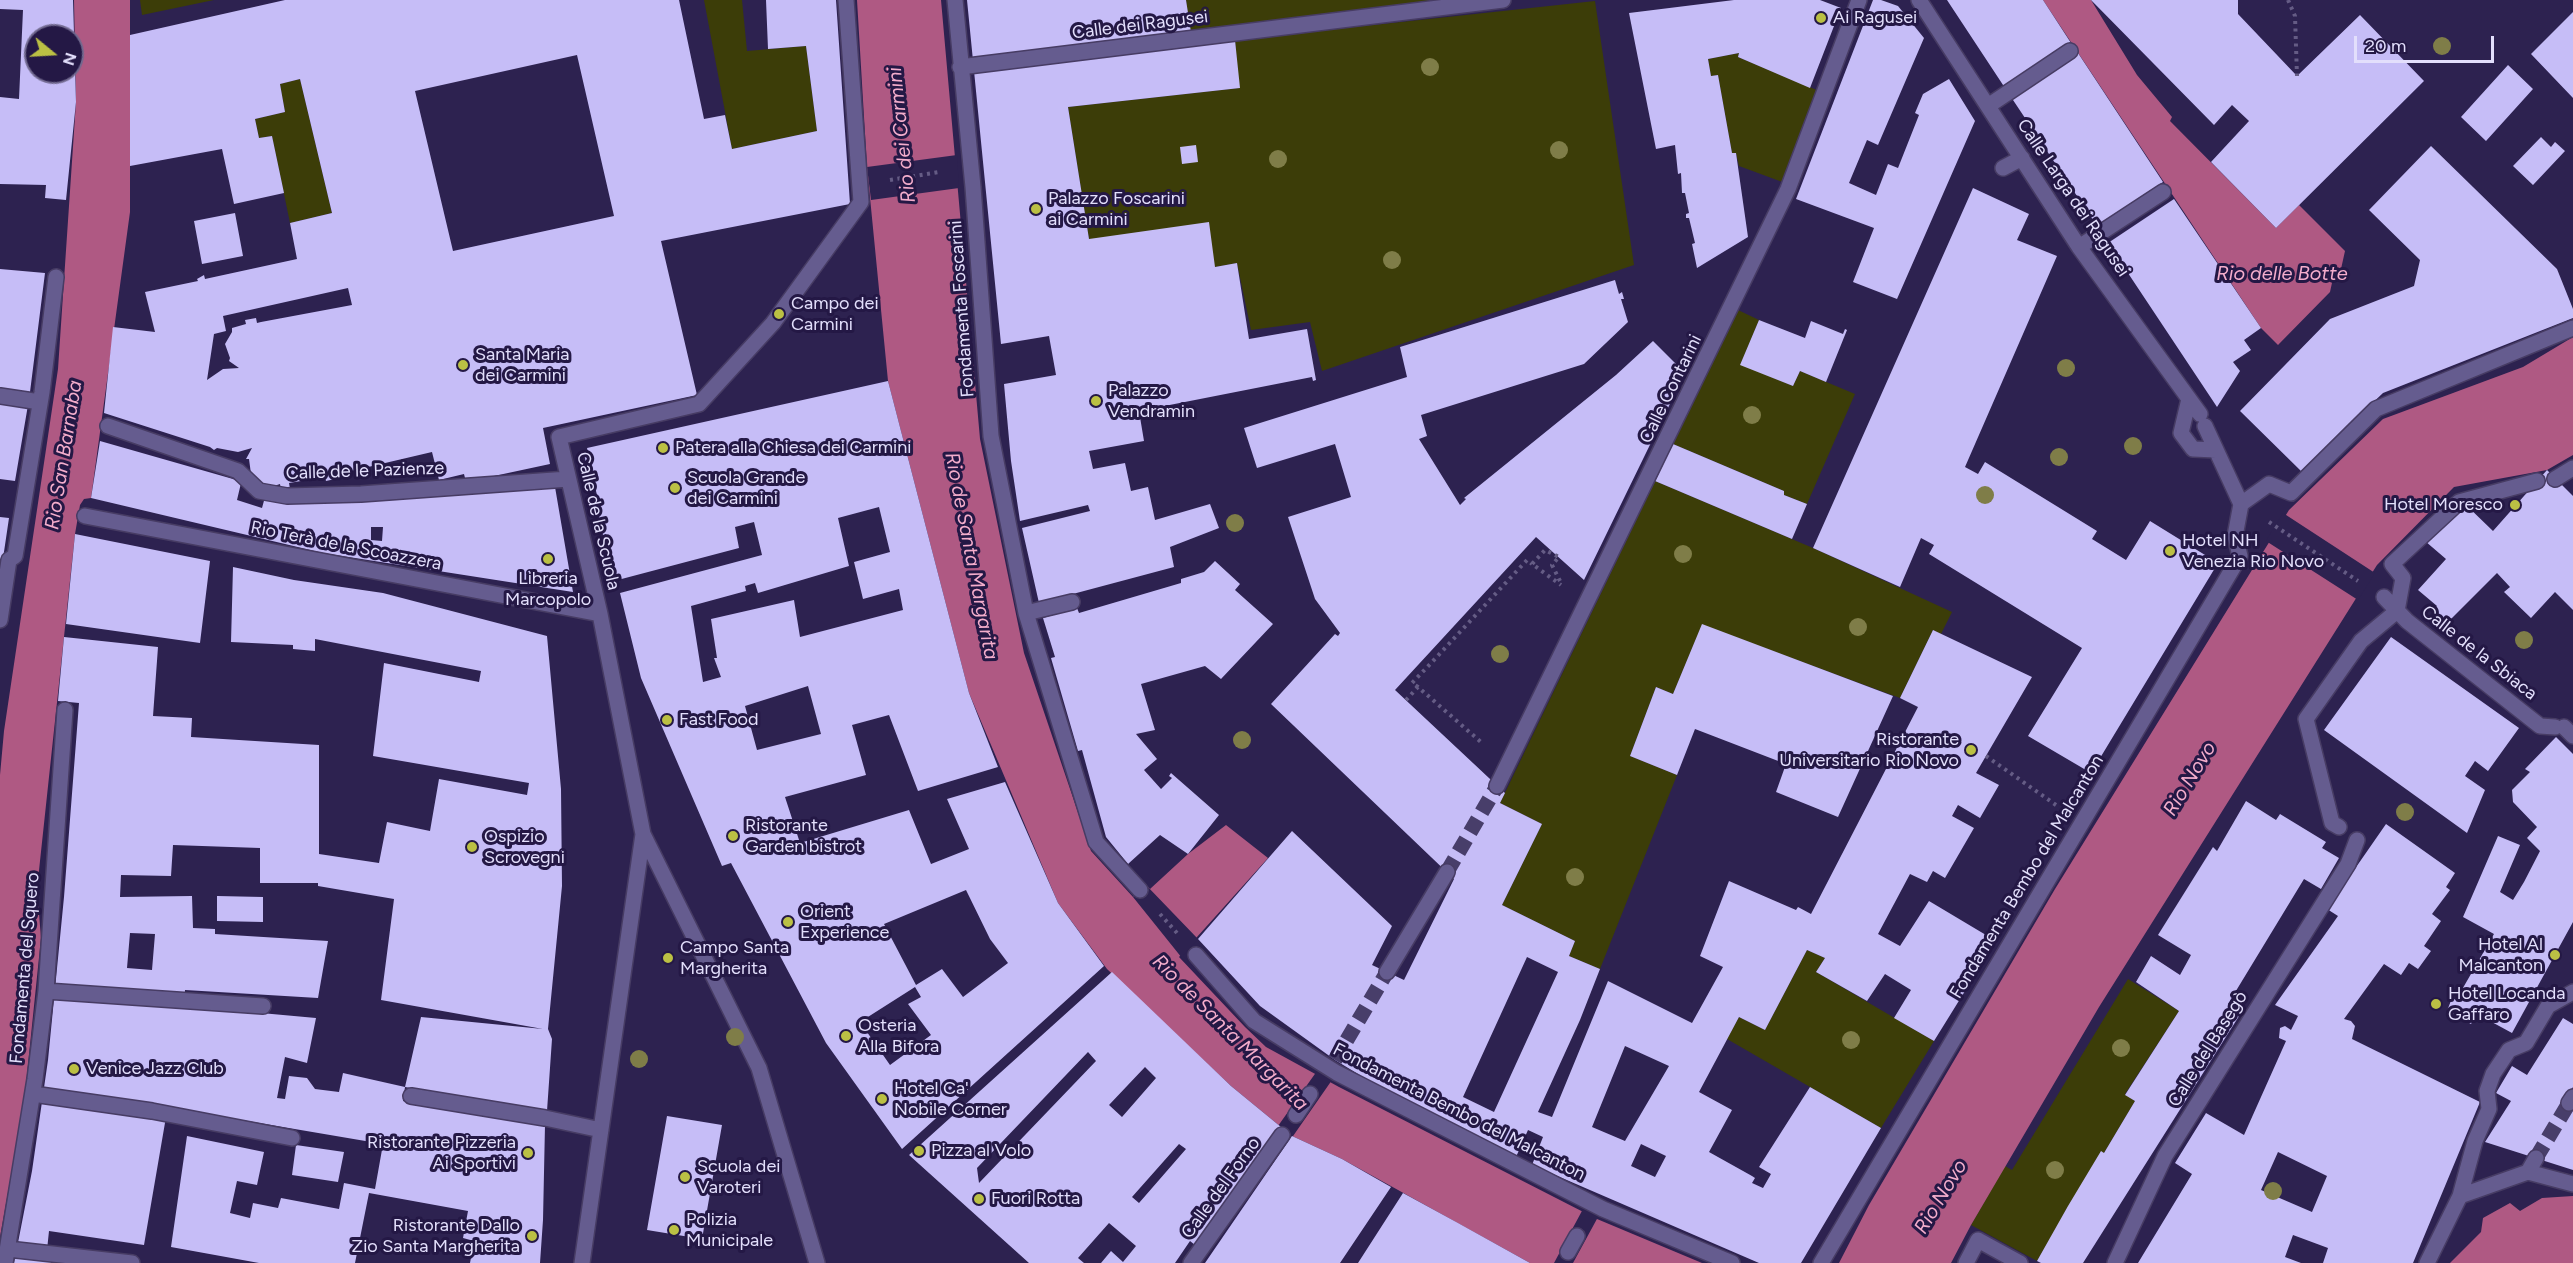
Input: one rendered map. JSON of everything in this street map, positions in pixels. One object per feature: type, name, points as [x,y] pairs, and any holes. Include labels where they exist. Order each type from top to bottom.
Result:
[{"type":"street","name":"Calle de la Scuola","points":[[600,614],[559,437],[699,404],[773,323],[861,202],[846,0]]},
{"type":"street","name":"Fondamenta Foscarini","points":[[956,0],[960,67],[973,187],[991,436],[1026,613]]},
{"type":"street","name":"Calle dei Ragusei","points":[[960,67],[1503,0]]},
{"type":"street","name":"Calle Contarini","points":[[1497,786],[1788,189],[1859,0]]},
{"type":"street","name":"Calle Larga dei Ragusei","points":[[1919,0],[2079,247],[2189,399],[2202,420],[2241,504]]},
{"type":"street","points":[[1988,106],[2070,51]]},
{"type":"street","points":[[2003,168],[2022,158]]},
{"type":"street","points":[[2079,247],[2163,192]]},
{"type":"street","points":[[0,620],[9,560],[15,556],[40,402],[56,277]]},
{"type":"street","points":[[2241,504],[2269,484],[2291,493],[2376,409],[2573,328]]},
{"type":"street","points":[[0,396],[40,402]]},
{"type":"street","points":[[2189,399],[2181,433],[2193,449],[2216,450]]},
{"type":"street","name":"Calle de le Pazienze","points":[[108,426],[237,471],[259,491],[287,496],[361,494],[568,479]]},
{"type":"street","points":[[2555,479],[2573,468]]},
{"type":"street","points":[[2339,827],[2332,823],[2306,719],[2361,641],[2397,611],[2403,578],[2392,564],[2459,502],[2537,481]]},
{"type":"street","name":"Fondamenta Bembo del Malcanton","points":[[1821,1263],[2240,556],[2235,536],[2241,504]]},
{"type":"street","name":"Rio Terà de la Scoazzera","points":[[85,516],[600,614]]},
{"type":"street","name":"Calle de la Sbiaca","points":[[2384,597],[2397,611],[2540,726],[2564,730]]},
{"type":"street","points":[[1072,602],[1026,613],[1096,842],[1140,890]]},
{"type":"street","points":[[600,614],[644,834],[759,1068],[817,1263]]},
{"type":"street","name":"Fondamenta del Squero","points":[[7,1256],[33,1094],[46,991],[65,710]]},
{"type":"street","points":[[582,1263],[644,834]]},
{"type":"street","name":"Calle del Basegò","points":[[2115,1263],[2165,1156],[2348,864],[2357,840]]},
{"type":"street","points":[[1387,972],[1447,872]]},
{"type":"street","name":"Fondamenta Bembo del Malcanton","points":[[1196,955],[1254,1021],[1603,1209],[1732,1263]]},
{"type":"street","points":[[46,991],[263,1006]]},
{"type":"street","points":[[2427,1263],[2460,1196],[2475,1141],[2489,1109],[2487,1091],[2493,1074],[2509,1050],[2526,1043],[2548,1006],[2573,992]]},
{"type":"street","points":[[33,1094],[152,1111],[292,1138]]},
{"type":"street","points":[[1296,1115],[1311,1094]]},
{"type":"street","points":[[411,1096],[545,1118],[601,1130]]},
{"type":"street","name":"Calle del Forno","points":[[1191,1263],[1282,1135]]},
{"type":"street","points":[[2528,1172],[2536,1158]]},
{"type":"street","points":[[2460,1196],[2528,1172],[2573,1184]]},
{"type":"street","points":[[1568,1252],[1577,1236]]},
{"type":"street","points":[[1966,1263],[1978,1240],[2020,1263]]},
{"type":"street","points":[[7,1256],[132,1263]]},
{"type":"path","points":[[2288,0],[2295,16],[2297,76]]},
{"type":"path","points":[[891,180],[944,172]]},
{"type":"path","points":[[2302,543],[2336,566]]},
{"type":"path","points":[[1532,564],[1545,550],[1559,557],[1552,565]]},
{"type":"path","points":[[1507,765],[1412,683],[1527,560],[1563,587]]},
{"type":"path","points":[[1406,700],[1418,687]]},
{"type":"path","points":[[1986,756],[2082,822]]},
{"type":"path","points":[[1140,890],[1196,955]]},
{"type":"shaded area","points":[[140,0],[214,0],[142,15]]},
{"type":"shaded area","points":[[704,0],[742,0],[747,51],[806,46],[817,131],[732,149]]},
{"type":"shaded area","points":[[1186,0],[1455,0],[1191,34]]},
{"type":"shaded area","points":[[1595,1],[1634,265],[1322,371],[1310,322],[1251,330],[1237,263],[1215,267],[1089,239],[1068,107],[1239,88],[1235,40]]},
{"type":"shaded area","points":[[1739,53],[1738,57],[1819,91],[1785,183],[1739,166],[1736,153],[1732,153],[1718,75],[1711,76],[1708,59]]},
{"type":"shaded area","points":[[300,79],[332,213],[290,223],[272,136],[259,138],[255,119],[285,112],[280,84]]},
{"type":"shaded area","points":[[1738,310],[1759,320],[1741,364],[1793,386],[1800,371],[1855,394],[1807,504],[1784,495],[1784,491],[1673,444]]},
{"type":"shaded area","points":[[1655,481],[1813,548],[1952,612],[1941,634],[1933,630],[1900,698],[1702,625],[1673,694],[1656,687],[1630,756],[1677,775],[1600,969],[1569,956],[1575,941],[1502,905],[1542,824],[1500,803]]},
{"type":"shaded area","points":[[1807,950],[1825,958],[1816,972],[1934,1041],[1881,1128],[1727,1039],[1739,1017],[1765,1030]]},
{"type":"shaded area","points":[[2128,979],[2179,1011],[2125,1094],[2135,1101],[2104,1153],[2101,1152],[2037,1261],[1971,1225],[2005,1166],[2012,1170]]},
{"type":"water","name":"Rio San Barnaba","points":[[74,0],[130,0],[130,212],[91,498],[84,499],[80,505],[75,534],[37,889],[41,938],[24,1103],[0,1237],[0,775],[4,731],[58,369],[76,84],[84,84],[84,24],[74,24]]},
{"type":"water","points":[[857,0],[941,0],[980,439],[1024,653],[1091,851],[1133,897],[1146,885],[1150,889],[1188,854],[1226,825],[1268,858],[1179,957],[1266,1047],[1339,1087],[1597,1219],[1702,1263],[1530,1263],[1342,1159],[1292,1136],[1231,1086],[1107,969],[1058,903],[969,693],[888,381],[867,167]]},
{"type":"water","name":"Rio delle Botte","points":[[2043,0],[2091,0],[2137,75],[2172,117],[2170,121],[2276,228],[2299,205],[2345,251],[2341,269],[2335,269],[2330,292],[2278,345],[2261,328]]},
{"type":"water","name":"Rio Novo","points":[[2573,337],[2573,455],[2547,470],[2454,487],[2377,565],[2099,1007],[1951,1263],[1839,1263],[1869,1205],[2055,889],[2289,510],[2383,419],[2523,367]]},
{"type":"water","points":[[2573,1196],[2573,1263],[2450,1263],[2481,1232],[2483,1218],[2510,1203],[2520,1211],[2542,1198]]},
{"type":"pier","points":[[957,155],[959,188],[871,200],[867,167]]},
{"type":"pier","points":[[2283,513],[2375,573],[2358,600],[2266,541]]},
{"type":"pier","points":[[1146,885],[1198,939],[1183,956],[1188,961],[1186,963],[1133,897]]},
{"type":"pier","points":[[1317,1071],[1332,1080],[1291,1139],[1279,1130],[1281,1127],[1278,1126]]},
{"type":"pier","points":[[1583,1209],[1598,1217],[1573,1263],[1554,1263]]},
{"type":"building","points":[[0,0],[73,0],[74,24],[24,24],[24,84],[75,84],[76,102],[66,200],[45,198],[46,185],[0,184],[0,97],[19,99],[23,10],[0,9]]},
{"type":"building","points":[[285,0],[679,0],[704,119],[725,115],[732,149],[817,131],[806,46],[768,49],[766,0],[836,0],[850,204],[661,241],[697,395],[543,428],[550,464],[466,482],[464,474],[439,480],[432,452],[334,475],[335,479],[326,481],[325,477],[289,483],[290,489],[281,491],[280,484],[265,489],[251,474],[249,459],[246,459],[252,448],[238,452],[217,448],[214,450],[104,413],[113,327],[155,332],[145,292],[198,281],[197,279],[204,275],[205,279],[297,259],[290,223],[332,213],[300,79],[280,84],[285,112],[255,119],[259,138],[272,136],[284,193],[234,204],[222,149],[130,166],[130,35]],"holes":[[[577,55],[614,216],[453,251],[415,91]],[[348,288],[352,305],[257,323],[256,318],[245,320],[246,324],[232,328],[225,344],[229,361],[239,368],[223,369],[207,380],[214,334],[226,331],[223,316]]]},
{"type":"building","points":[[967,0],[1186,0],[1193,45],[1235,40],[1240,88],[1068,107],[1089,239],[1209,222],[1215,267],[1237,263],[1249,339],[1307,329],[1316,380],[1313,381],[1312,377],[1139,411],[1144,441],[1089,451],[1093,469],[1125,463],[1131,491],[1148,487],[1155,520],[1210,504],[1219,528],[1170,547],[1174,567],[1039,603],[1022,528],[1090,511],[1088,505],[1020,521],[1011,461],[1004,384],[1056,375],[1049,336],[1001,344]]},
{"type":"building","points":[[1734,0],[1820,0],[1841,8],[1810,88],[1738,57],[1739,53],[1708,59],[1711,76],[1718,75],[1732,153],[1736,153],[1748,237],[1697,268],[1692,244],[1695,243],[1689,218],[1686,218],[1686,214],[1689,213],[1685,193],[1682,193],[1681,173],[1678,174],[1675,145],[1656,149],[1629,13]]},
{"type":"building","points":[[1873,0],[1881,0],[1898,6],[1924,38],[1878,145],[1867,140],[1849,183],[1876,195],[1888,164],[1898,168],[1919,115],[1915,113],[1923,94],[1949,79],[1975,121],[1897,299],[1853,282],[1874,228],[1796,199]]},
{"type":"building","points":[[1947,0],[2043,0],[2071,43],[2005,88]]},
{"type":"building","points":[[2091,0],[2238,0],[2238,14],[2297,76],[2360,15],[2424,81],[2276,228],[2211,162],[2249,121],[2232,105],[2214,125]]},
{"type":"building","points":[[2573,12],[2573,98],[2531,54]]},
{"type":"building","points":[[2078,53],[2163,182],[2097,226],[2011,97]]},
{"type":"building","points":[[2508,65],[2533,89],[2486,141],[2461,117]]},
{"type":"building","points":[[2541,137],[2551,147],[2555,142],[2565,151],[2533,185],[2513,166]]},
{"type":"building","points":[[1196,145],[1198,162],[1182,164],[1180,147]]},
{"type":"building","points":[[2431,146],[2557,269],[2573,309],[2573,318],[2383,393],[2301,471],[2240,411],[2330,319],[2414,286],[2420,260],[2369,210]]},
{"type":"building","points":[[1973,188],[2029,214],[2017,240],[2057,256],[1965,467],[1978,474],[1985,462],[2097,531],[2092,539],[2126,560],[2150,521],[2218,563],[2091,773],[2028,736],[2082,648],[1929,554],[1934,545],[1921,538],[1900,587],[1813,548]]},
{"type":"building","points":[[2174,199],[2261,328],[2244,340],[2251,350],[2233,362],[2240,371],[2217,407],[2108,243]]},
{"type":"building","points":[[235,213],[243,256],[202,264],[194,221]]},
{"type":"building","points":[[0,269],[45,273],[30,392],[0,388]]},
{"type":"building","points":[[1615,280],[1619,294],[1622,292],[1624,299],[1621,299],[1628,322],[1584,364],[1421,415],[1427,436],[1419,439],[1460,505],[1466,499],[1464,498],[1616,375],[1653,341],[1685,373],[1584,580],[1536,537],[1395,690],[1505,793],[1500,803],[1542,824],[1502,905],[1575,941],[1569,956],[1600,969],[1580,1020],[1538,1112],[1552,1117],[1608,981],[1692,1023],[1723,967],[1700,956],[1729,881],[1796,910],[1798,907],[1811,914],[1918,707],[1900,698],[1933,630],[2032,677],[1976,773],[1999,785],[1980,818],[1958,805],[1952,816],[1974,828],[1945,878],[1933,871],[1927,882],[1910,874],[1878,934],[1900,946],[1929,901],[1996,941],[1934,1041],[1894,1018],[1911,990],[1885,974],[1867,1001],[1816,972],[1825,958],[1807,950],[1765,1030],[1739,1017],[1699,1092],[1732,1110],[1709,1152],[1755,1178],[1752,1183],[1763,1188],[1771,1174],[1759,1167],[1810,1087],[1881,1128],[1801,1263],[1759,1263],[1532,1165],[1543,1137],[1528,1130],[1516,1157],[1468,1131],[1404,1102],[1335,1060],[1260,1006],[1198,939],[1292,831],[1392,926],[1372,965],[1404,980],[1454,879],[1271,704],[1335,634],[1338,636],[1340,633],[1315,599],[1288,517],[1351,497],[1335,444],[1257,468],[1244,428],[1407,377],[1400,347]],"holes":[[[1527,957],[1558,972],[1494,1112],[1463,1097]],[[1625,1046],[1669,1066],[1625,1141],[1592,1127]],[[1641,1144],[1666,1156],[1655,1177],[1631,1166]]]},
{"type":"building","points":[[1759,320],[1805,338],[1811,321],[1843,334],[1845,329],[1847,330],[1826,382],[1800,371],[1793,386],[1740,365]]},
{"type":"building","points":[[888,381],[969,693],[998,767],[918,791],[889,715],[852,725],[866,775],[785,797],[800,843],[909,810],[931,864],[969,849],[947,799],[1005,782],[1058,903],[1104,966],[902,1149],[826,1043],[731,863],[722,866],[641,678],[620,593],[762,555],[754,522],[735,527],[739,548],[614,581],[607,552],[610,550],[606,534],[603,535],[596,505],[599,503],[594,483],[590,484],[584,453],[588,452],[587,448]],"holes":[[[879,507],[890,552],[854,562],[863,599],[899,589],[903,610],[800,637],[794,600],[711,619],[717,658],[714,658],[721,677],[703,682],[691,606],[746,591],[745,586],[755,583],[758,593],[849,566],[838,518]],[[808,686],[821,734],[757,750],[745,706]],[[966,890],[990,939],[1008,963],[963,997],[942,969],[916,985],[884,924]],[[915,987],[921,997],[908,1004],[931,1035],[890,1065],[860,1022]]]},
{"type":"building","points":[[0,402],[28,405],[15,481],[0,479]]},
{"type":"building","points":[[100,441],[233,479],[241,483],[237,500],[262,508],[265,497],[555,487],[573,592],[323,553],[91,498]],"holes":[[[371,527],[383,527],[382,541],[371,540]]]},
{"type":"building","points":[[1673,444],[1784,491],[1784,495],[1807,504],[1792,539],[1655,481]]},
{"type":"building","points":[[2547,470],[2573,496],[2573,610],[2555,592],[2531,618],[2504,592],[2510,587],[2497,573],[2447,623],[2433,610],[2437,606],[2418,590],[2446,559],[2425,541],[2464,503],[2493,531]]},
{"type":"building","points":[[0,517],[9,518],[1,572],[0,572]]},
{"type":"building","points":[[75,534],[210,561],[200,643],[66,624]]},
{"type":"building","points":[[1215,561],[1240,584],[1235,590],[1273,624],[1221,679],[1205,666],[1141,684],[1155,730],[1136,734],[1157,759],[1144,770],[1161,789],[1172,778],[1169,776],[1171,773],[1219,815],[1188,854],[1160,835],[1128,864],[1106,837],[1082,750],[1078,751],[1051,658],[1055,657],[1043,618],[1077,608],[1079,613],[1181,583],[1181,579],[1204,572]]},
{"type":"building","points":[[233,567],[294,580],[383,593],[547,636],[561,789],[562,886],[548,1029],[552,1039],[547,1111],[405,1087],[403,1101],[545,1125],[540,1263],[470,1263],[474,1241],[463,1238],[468,1211],[369,1193],[355,1263],[259,1263],[171,1247],[187,1136],[264,1152],[257,1185],[237,1181],[230,1213],[250,1218],[253,1203],[278,1208],[281,1198],[339,1209],[344,1183],[375,1189],[383,1144],[177,1109],[166,1117],[144,1245],[49,1231],[47,1250],[83,1263],[14,1263],[32,1171],[48,1060],[64,897],[79,703],[58,701],[64,637],[158,647],[153,716],[192,718],[191,737],[319,745],[319,854],[379,863],[387,822],[430,831],[439,779],[527,795],[529,783],[373,756],[384,663],[479,682],[481,671],[315,639],[315,651],[293,649],[293,645],[231,642]],"holes":[[[173,845],[260,848],[260,883],[318,883],[318,886],[394,899],[381,1000],[543,1029],[421,1017],[405,1087],[343,1073],[339,1092],[315,1089],[307,1078],[289,1076],[285,1099],[277,1098],[285,1057],[307,1063],[316,1018],[184,1006],[185,990],[318,998],[328,941],[215,934],[215,929],[193,928],[192,896],[120,897],[121,875],[171,876]],[[130,933],[155,934],[152,970],[127,968]]]},
{"type":"building","points":[[1702,624],[1893,696],[1838,817],[1776,792],[1786,764],[1695,729],[1677,775],[1630,756],[1656,687],[1673,694]]},
{"type":"building","points":[[2391,637],[2519,728],[2488,771],[2475,761],[2465,776],[2485,790],[2467,833],[2324,730]]},
{"type":"building","points":[[2556,737],[2573,754],[2573,922],[2512,1033],[2477,1014],[2471,1024],[2447,1011],[2452,998],[2456,1000],[2494,934],[2463,917],[2498,836],[2520,845],[2500,892],[2513,900],[2524,882],[2540,851],[2527,838],[2537,827],[2513,802],[2512,790],[2530,772],[2525,769]]},
{"type":"building","points":[[2246,801],[2276,820],[2280,814],[2326,842],[2322,848],[2339,858],[2321,889],[2304,879],[2228,1004],[2241,1013],[2083,1263],[2041,1263],[2037,1261],[2068,1206],[2101,1151],[2104,1153],[2135,1101],[2125,1095],[2179,1011],[2136,982],[2151,956],[2180,975],[2191,955],[2158,935],[2213,847],[2217,851]]},
{"type":"building","points":[[2386,824],[2455,873],[2446,887],[2450,890],[2432,914],[2441,921],[2424,946],[2431,951],[2418,969],[2409,963],[2401,975],[2384,964],[2344,1019],[2351,1021],[2355,1026],[2352,1039],[2480,1102],[2413,1263],[2323,1263],[2328,1248],[2293,1235],[2285,1257],[2301,1263],[2138,1263],[2192,1174],[2175,1163],[2206,1113],[2244,1135],[2286,1041],[2279,1038],[2280,1028],[2285,1026],[2291,1030],[2298,1016],[2275,1005],[2338,916],[2327,909]],"holes":[[[2278,1152],[2327,1176],[2312,1212],[2261,1190]]]},
{"type":"building","points":[[217,896],[263,897],[263,922],[217,921]]},
{"type":"building","points":[[1112,972],[1231,1086],[1281,1127],[1195,1245],[1190,1241],[1175,1263],[1101,1263],[1111,1251],[1123,1262],[1136,1246],[1109,1223],[1078,1258],[1084,1263],[1029,1263],[909,1155]],"holes":[[[1088,1052],[1096,1061],[979,1183],[977,1168]],[[1145,1067],[1156,1078],[1122,1117],[1109,1105]],[[1179,1144],[1186,1149],[1139,1203],[1132,1197]]]},
{"type":"building","points":[[2563,1018],[2573,1024],[2573,1087],[2564,1102],[2573,1105],[2573,1170],[2485,1142],[2511,1101],[2496,1093],[2512,1066],[2527,1075]]},
{"type":"building","name":"Scuola dei Varoteri","points":[[667,1116],[722,1125],[702,1239],[647,1230]]},
{"type":"building","points":[[1292,1136],[1342,1159],[1391,1187],[1340,1263],[1205,1263]]},
{"type":"building","points":[[296,1145],[344,1152],[338,1182],[292,1175]]},
{"type":"building","points":[[1403,1193],[1458,1223],[1530,1263],[1358,1263]]},
{"type":"tunnel","points":[[1447,872],[1497,786]]},
{"type":"tunnel","points":[[1335,1060],[1387,972]]},
{"type":"tunnel","points":[[2536,1158],[2569,1103]]},
{"type":"place","name":"Ai Ragusei","points":[[1821,18]]},
{"type":"place","name":"Palazzo Foscarini ai Carmini","points":[[1036,209]]},
{"type":"place","name":"Campo dei Carmini","points":[[779,314]]},
{"type":"place","name":"Santa Maria dei Carmini","points":[[463,365]]},
{"type":"place","name":"Palazzo Vendramin","points":[[1096,401]]},
{"type":"place","name":"Patera alla Chiesa dei Carmini","points":[[663,448]]},
{"type":"place","name":"Scuola Grande dei Carmini","points":[[675,488]]},
{"type":"place","name":"Hotel Moresco","points":[[2515,505]]},
{"type":"place","name":"Hotel NH Venezia Rio Novo","points":[[2170,551]]},
{"type":"place","name":"Libreria Marcopolo","points":[[548,559]]},
{"type":"place","name":"Fast Food","points":[[667,720]]},
{"type":"place","name":"Ristorante Universitario Rio Novo","points":[[1971,750]]},
{"type":"place","name":"Ristorante Garden bistrot","points":[[733,836]]},
{"type":"place","name":"Ospizio Scrovegni","points":[[472,847]]},
{"type":"place","name":"Orient Experience","points":[[788,922]]},
{"type":"place","name":"Hotel Al Malcanton","points":[[2555,955]]},
{"type":"place","name":"Campo Santa Margherita","points":[[668,958]]},
{"type":"place","name":"Hotel Locanda Gaffaro","points":[[2436,1004]]},
{"type":"place","name":"Osteria Alla Bifora","points":[[846,1036]]},
{"type":"place","name":"Venice Jazz Club","points":[[74,1069]]},
{"type":"place","name":"Hotel Ca' Nobile Corner","points":[[882,1099]]},
{"type":"place","name":"Pizza al Volo","points":[[919,1151]]},
{"type":"place","name":"Ristorante Pizzeria Ai Sportivi","points":[[528,1153]]},
{"type":"place","name":"Scuola dei Varoteri","points":[[685,1177]]},
{"type":"place","name":"Fuori Rotta","points":[[979,1199]]},
{"type":"place","name":"Polizia Municipale","points":[[674,1230]]},
{"type":"place","name":"Ristorante Dallo Zio Santa Margherita","points":[[532,1236]]},
{"type":"water label","name":"Rio dei Carmini","points":[[902,135]]},
{"type":"water label","name":"Rio de Santa Margarita","points":[[971,556]]},
{"type":"water label","name":"Rio de Santa Margarita","points":[[1230,1033]]}]
